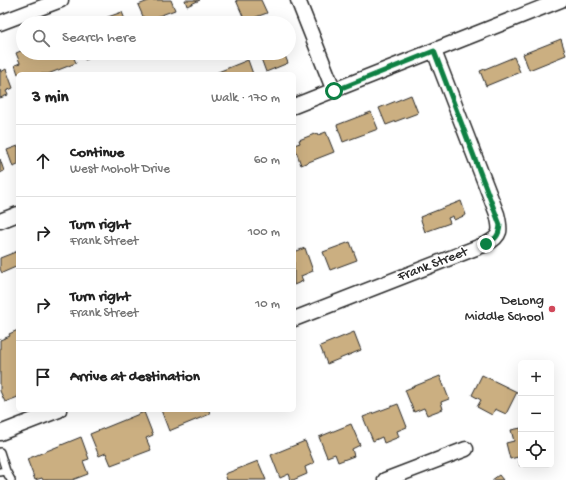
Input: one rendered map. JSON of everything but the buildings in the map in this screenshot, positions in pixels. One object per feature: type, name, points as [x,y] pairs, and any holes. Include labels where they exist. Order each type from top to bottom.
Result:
[{"type":"street","points":[[18,16],[60,0]]},
{"type":"street","points":[[298,0],[334,91]]},
{"type":"street","points":[[296,105],[561,0]]},
{"type":"street","points":[[0,23],[16,17]]},
{"type":"street","name":"Frank Street","points":[[296,318],[486,244],[495,240],[500,233],[500,225],[497,214],[434,51]]},
{"type":"street","points":[[0,221],[16,215]]},
{"type":"street","points":[[0,433],[54,412]]},
{"type":"street","points":[[385,480],[466,449]]},
{"type":"lane","points":[[0,452],[3,471],[11,480]]},
{"type":"place","name":"DeLong Middle School","points":[[552,309]]},
{"type":"route","points":[[334,91],[434,51],[500,225],[500,233],[495,240],[486,244]]}]
